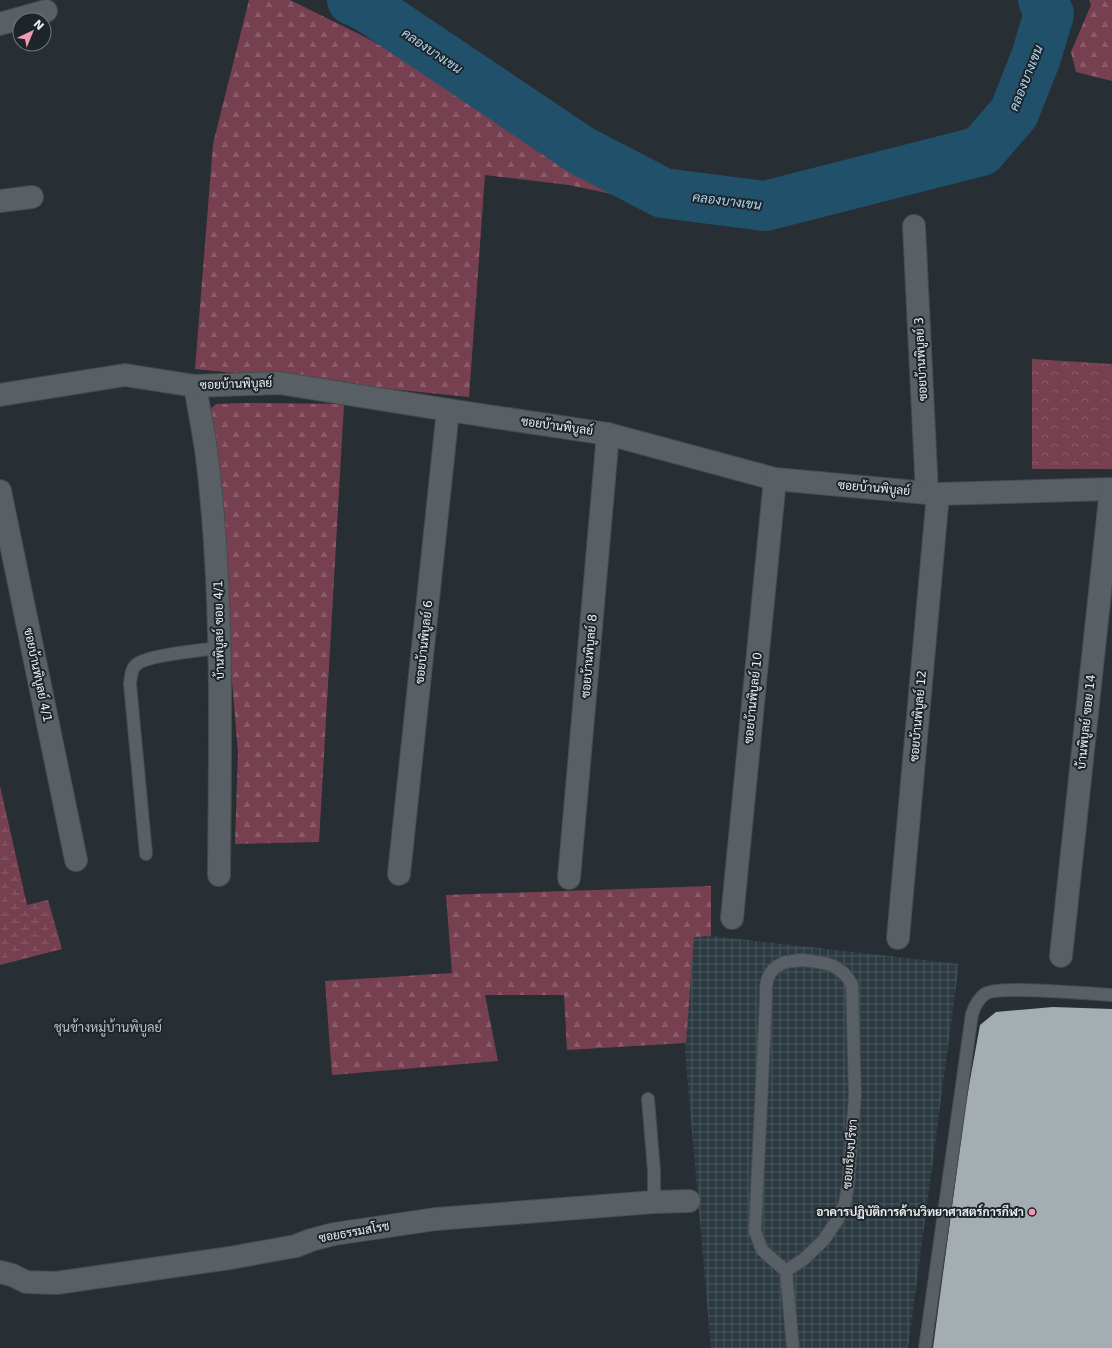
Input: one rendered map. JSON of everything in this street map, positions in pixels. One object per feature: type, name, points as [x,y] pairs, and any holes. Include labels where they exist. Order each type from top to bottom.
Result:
[{"type":"street","points":[[0,24],[12,21]]},
{"type":"street","points":[[0,201],[32,197]]},
{"type":"street","name":"ซอยบ้านพิบูลย์ 3","points":[[914,226],[933,494]]},
{"type":"street","name":"ซอยบ้านพิบูลย์","points":[[0,395],[125,375],[195,386],[279,383],[608,434],[775,479],[933,494],[1112,489]]},
{"type":"street","name":"บ้านพิบูลย์ ซอย 4/1","points":[[195,386],[207,458],[217,570],[220,648],[219,875]]},
{"type":"street","name":"ซอยบ้านพิบูลย์ 6","points":[[399,874],[448,410]]},
{"type":"street","name":"ซอยบ้านพิบูลย์ 8","points":[[569,878],[608,434]]},
{"type":"street","name":"ซอยบ้านพิบูลย์ 10","points":[[732,918],[775,479]]},
{"type":"street","name":"บ้านพิบูลย์ ซอย 14","points":[[1061,956],[1112,489]]},
{"type":"street","name":"ซอยบ้านพิบูลย์ 4/1","points":[[0,491],[76,860]]},
{"type":"street","name":"ซอยบ้านพิบูลย์ 12","points":[[898,938],[933,494]]},
{"type":"street","name":"ซอยธรรมสโรช","points":[[0,1272],[12,1275],[26,1282],[56,1283],[230,1258],[296,1246],[311,1240],[334,1234],[436,1219],[654,1202],[689,1201]]},
{"type":"lane","points":[[146,854],[131,674],[138,663],[150,658],[220,648]]},
{"type":"lane","name":"ซอยเรียงปรีชา","points":[[802,960],[821,962],[840,969],[847,976],[852,985],[855,1096],[848,1186],[845,1203],[838,1219],[823,1241],[804,1259],[786,1271],[762,1250],[755,1231],[766,983],[774,970],[783,963],[802,960]]},
{"type":"lane","points":[[925,1348],[971,1020],[976,1002],[986,993],[1009,989],[1112,995]]},
{"type":"lane","points":[[648,1099],[654,1171],[654,1202]]},
{"type":"lane","points":[[786,1271],[793,1348]]},
{"type":"shaded area","points":[[711,936],[959,964],[908,1348],[711,1348],[685,1051],[694,937]]},
{"type":"green space","points":[[249,0],[290,0],[363,36],[532,129],[623,187],[621,196],[569,185],[485,175],[469,397],[195,369],[213,144]]},
{"type":"green space","points":[[1089,0],[1112,0],[1112,81],[1076,72],[1071,52],[1091,5]]},
{"type":"green space","points":[[1032,359],[1112,364],[1112,469],[1032,469]]},
{"type":"green space","points":[[216,404],[344,404],[319,842],[235,844],[238,752],[209,410]]},
{"type":"green space","points":[[0,786],[27,905],[48,900],[62,949],[0,965]]},
{"type":"green space","points":[[711,886],[711,936],[694,937],[686,1043],[567,1050],[564,995],[485,995],[498,1061],[332,1075],[325,981],[452,973],[446,895]]},
{"type":"building","name":"อาคารปฏิบัติการด้านวิทยาศาสตร์การกีฬา","points":[[1053,1007],[1112,1009],[1112,1348],[933,1348],[966,1102],[980,1025],[996,1012]]},
{"type":"waterway","name":"คลองบางเขน","points":[[352,0],[369,8],[582,151],[663,193],[765,206],[981,151],[1014,113],[1036,57],[1049,14],[1043,0]]},
{"type":"place","name":"อาคารปฏิบัติการด้านวิทยาศาสตร์การกีฬา","points":[[1032,1212]]},
{"type":"district","name":"ชุนข้างหมู่บ้านพิบูลย์","points":[[108,1027]]}]
